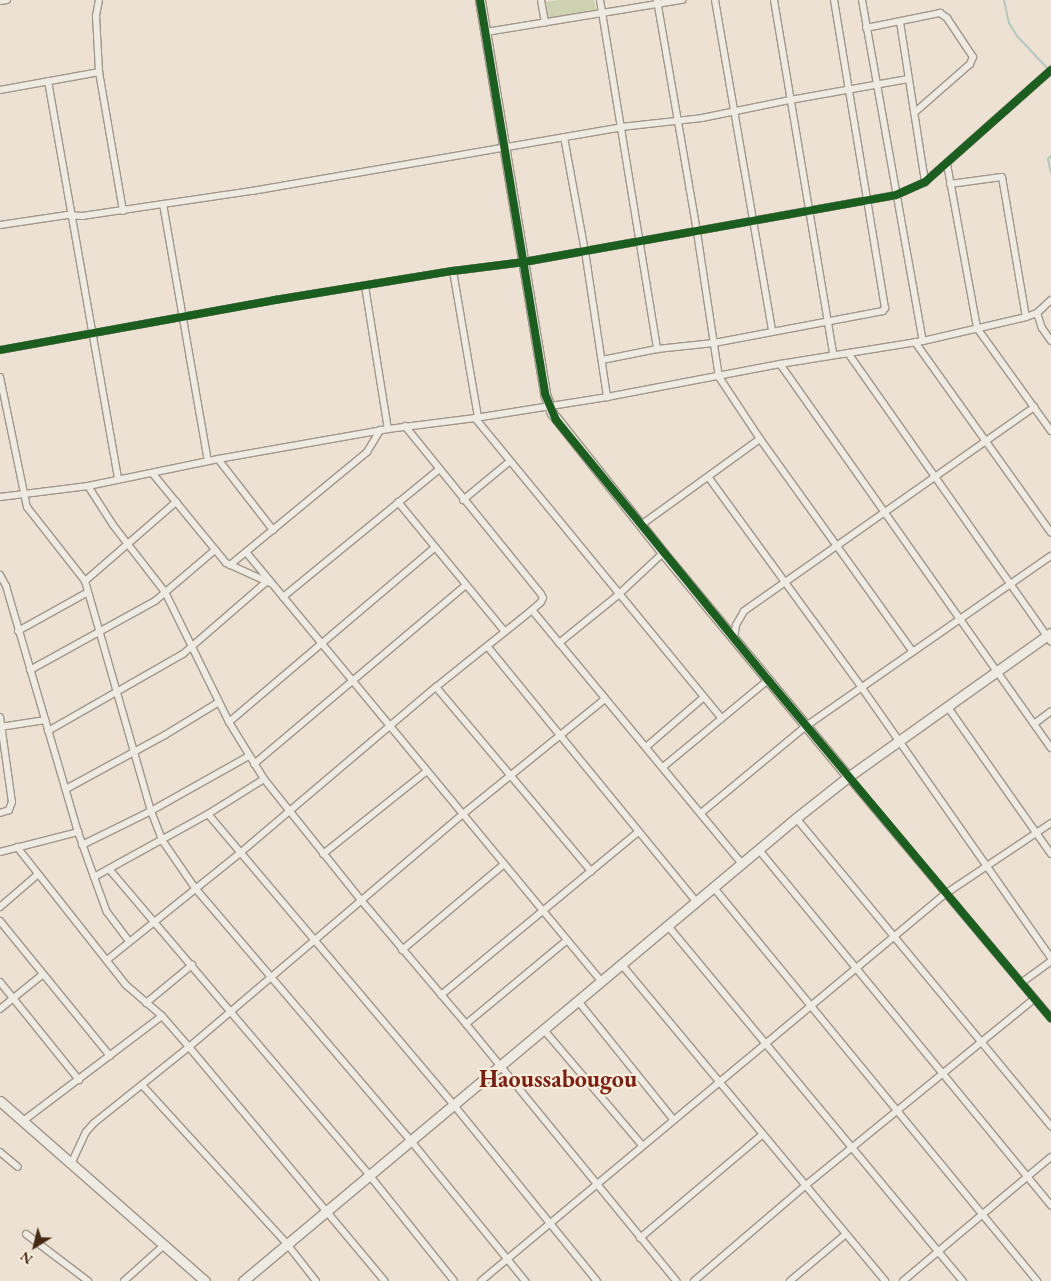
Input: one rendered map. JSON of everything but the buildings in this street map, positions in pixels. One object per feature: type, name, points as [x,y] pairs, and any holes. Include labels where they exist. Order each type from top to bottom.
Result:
[{"type":"street","points":[[0,1],[7,0]]},
{"type":"street","points":[[99,0],[96,16],[99,72],[123,211]]},
{"type":"street","points":[[480,0],[506,146],[545,394],[556,420],[944,894],[1051,1018]]},
{"type":"street","points":[[541,0],[545,23]]},
{"type":"street","points":[[600,0],[657,349]]},
{"type":"street","points":[[486,32],[603,15],[658,2],[682,0]]},
{"type":"street","points":[[715,0],[772,331]]},
{"type":"street","points":[[774,0],[833,354]]},
{"type":"street","points":[[602,360],[657,349],[714,342],[883,311],[885,308],[834,0]]},
{"type":"street","points":[[862,0],[875,84],[923,340]]},
{"type":"street","points":[[658,2],[720,377],[760,439],[913,652]]},
{"type":"street","points":[[866,28],[940,13],[973,57],[970,64],[914,113]]},
{"type":"street","points":[[900,22],[925,182]]},
{"type":"street","points":[[0,90],[99,72]]},
{"type":"street","points":[[0,350],[453,271],[524,262],[896,196],[925,182],[1049,72]]},
{"type":"street","points":[[0,225],[72,214],[82,216],[123,211],[252,191],[621,127],[734,113],[849,88],[908,79]]},
{"type":"street","points":[[48,81],[118,479]]},
{"type":"street","points":[[564,137],[585,250],[607,397]]},
{"type":"street","points":[[947,164],[977,328],[1051,431]]},
{"type":"street","points":[[950,184],[1002,177],[1026,317]]},
{"type":"street","points":[[163,204],[208,461]]},
{"type":"street","points":[[453,271],[476,418],[509,462],[721,718]]},
{"type":"street","points":[[365,286],[388,429]]},
{"type":"street","points":[[0,497],[88,486],[218,459],[380,430],[476,418],[607,397],[833,354],[915,342],[1026,317],[1037,313],[1051,300]]},
{"type":"street","points":[[1037,313],[1042,328],[1051,341]]},
{"type":"street","points":[[915,342],[1051,533]]},
{"type":"street","points":[[243,1281],[796,818],[848,777],[996,671],[1050,637],[1010,585],[848,353]]},
{"type":"street","points":[[780,364],[1051,748]]},
{"type":"street","points":[[0,377],[28,509],[85,581],[151,811],[162,840],[195,888],[411,1141],[525,1281]]},
{"type":"street","points":[[734,639],[738,617],[1034,407]]},
{"type":"street","points":[[107,960],[240,853],[389,725],[541,602],[543,598],[541,594],[438,470],[405,426]]},
{"type":"street","points":[[230,565],[367,452],[380,430]]},
{"type":"street","points":[[641,526],[760,439]]},
{"type":"street","points":[[218,459],[273,530]]},
{"type":"street","points":[[464,500],[509,462]]},
{"type":"street","points":[[284,597],[438,470]]},
{"type":"street","points":[[153,474],[215,550],[230,565],[270,583]]},
{"type":"street","points":[[709,478],[862,688],[988,866],[1051,960],[1021,983]]},
{"type":"street","points":[[88,486],[129,545],[165,592],[194,646],[229,722],[264,779],[323,854],[466,1024],[676,1281]]},
{"type":"street","points":[[85,581],[129,545],[176,502]]},
{"type":"street","points":[[398,502],[504,632]]},
{"type":"street","points":[[229,722],[435,547]]},
{"type":"street","points":[[30,670],[154,601],[215,550]]},
{"type":"street","points":[[246,552],[602,982]]},
{"type":"street","points":[[559,643],[618,595],[663,553]]},
{"type":"street","points":[[701,813],[806,726],[1051,556]]},
{"type":"street","points":[[0,575],[82,845],[106,912],[129,942]]},
{"type":"street","points":[[48,731],[194,646],[270,583]]},
{"type":"street","points":[[254,764],[466,585]]},
{"type":"street","points":[[18,631],[88,592]]},
{"type":"street","points":[[532,610],[742,864]]},
{"type":"street","points":[[487,646],[697,902]]},
{"type":"street","points":[[663,767],[768,680]]},
{"type":"street","points":[[436,687],[591,871]]},
{"type":"street","points":[[646,747],[703,698]]},
{"type":"street","points":[[71,1164],[86,1132],[463,814],[605,699]]},
{"type":"street","points":[[66,789],[219,702]]},
{"type":"street","points":[[947,706],[1051,854]]},
{"type":"street","points":[[1034,724],[1051,712]]},
{"type":"street","points":[[0,718],[12,802],[9,810],[0,813]]},
{"type":"street","points":[[1,727],[45,720]]},
{"type":"street","points":[[82,845],[151,811],[249,756]]},
{"type":"street","points":[[323,854],[427,771]]},
{"type":"street","points":[[94,878],[208,814],[264,779]]},
{"type":"street","points":[[208,814],[453,1104],[597,1281]]},
{"type":"street","points":[[796,818],[1051,1126]]},
{"type":"street","points":[[481,1281],[551,1224],[673,1118],[857,969],[944,894],[1051,823]]},
{"type":"street","points":[[0,852],[78,832]]},
{"type":"street","points":[[441,995],[638,832]]},
{"type":"street","points":[[17,847],[126,985],[162,1016],[385,1281]]},
{"type":"street","points":[[759,850],[1051,1205]]},
{"type":"street","points":[[402,950],[504,864]]},
{"type":"street","points":[[109,869],[155,920],[370,1176],[454,1281]]},
{"type":"street","points":[[0,907],[38,875]]},
{"type":"street","points":[[714,888],[1037,1281]]},
{"type":"street","points":[[0,921],[110,1056]]},
{"type":"street","points":[[668,926],[963,1281]]},
{"type":"street","points":[[466,1024],[567,940]]},
{"type":"street","points":[[146,1002],[192,965]]},
{"type":"street","points":[[622,965],[885,1281]]},
{"type":"street","points":[[0,1009],[43,974]]},
{"type":"street","points":[[0,982],[79,1080]]},
{"type":"street","points":[[694,1281],[806,1185],[1034,999]]},
{"type":"street","points":[[578,1001],[673,1118]]},
{"type":"street","points":[[23,1121],[162,1016]]},
{"type":"street","points":[[544,1030],[642,1145]]},
{"type":"street","points":[[142,1085],[287,1244],[316,1281]]},
{"type":"street","points":[[0,1101],[205,1281]]},
{"type":"street","points":[[640,1238],[763,1134]]},
{"type":"street","points":[[0,1152],[18,1167]]},
{"type":"street","points":[[903,1281],[1051,1158]]},
{"type":"street","points":[[26,1234],[88,1281]]},
{"type":"street","points":[[790,1281],[846,1234]]},
{"type":"street","points":[[124,1281],[163,1246]]},
{"type":"green space","points":[[594,0],[597,12],[548,19],[546,2]]},
{"type":"waterway","points":[[1004,0],[1009,23],[1017,36],[1049,70]]},
{"type":"waterway","points":[[1051,156],[1048,159],[1051,173]]},
{"type":"cycle path","points":[[480,0],[545,394],[556,420],[768,680],[1051,1018]]},
{"type":"cycle path","points":[[0,350],[275,300],[453,271],[524,262],[896,195],[925,182],[1051,70]]},
{"type":"district","name":"Haoussabougou","points":[[558,1079]]}]
